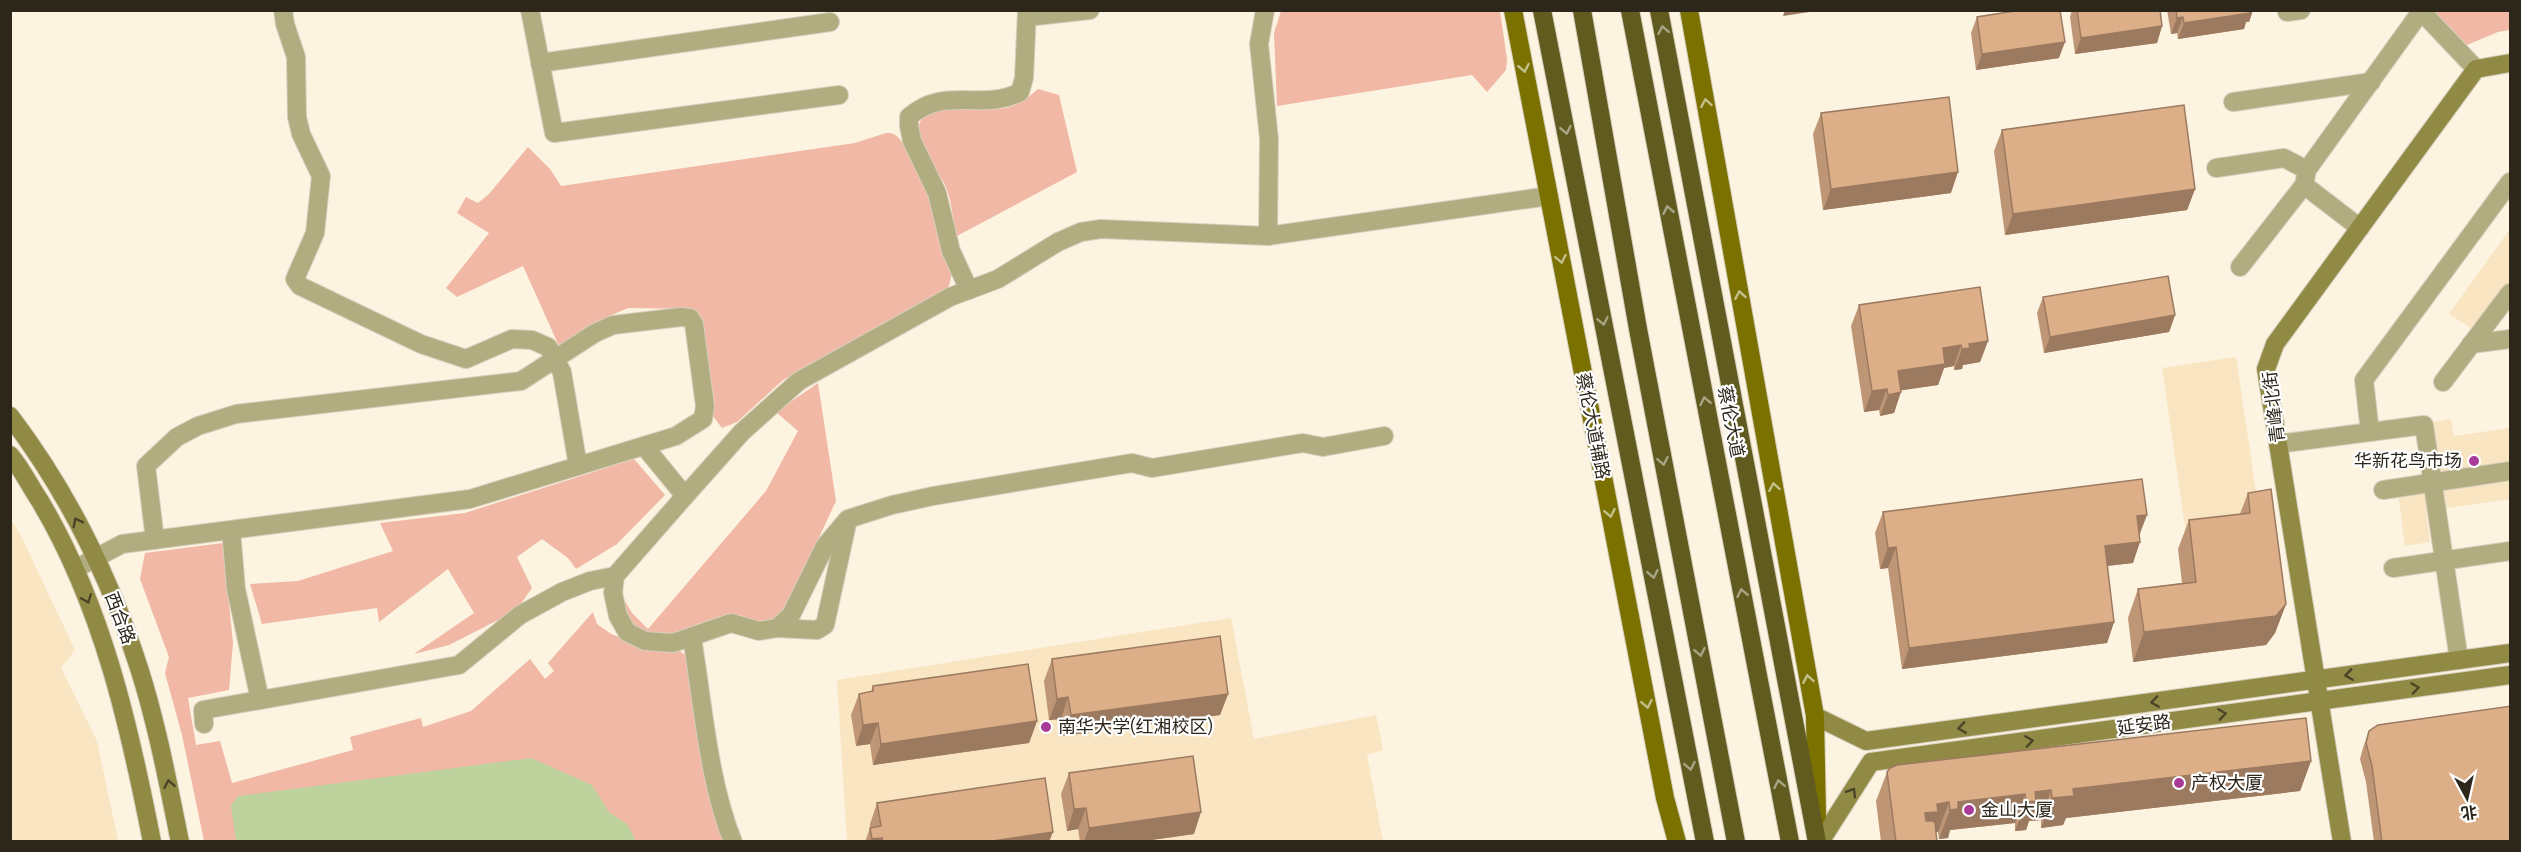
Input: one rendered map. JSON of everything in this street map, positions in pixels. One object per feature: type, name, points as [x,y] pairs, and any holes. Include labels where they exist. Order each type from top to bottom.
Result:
[{"type":"highway","points":[[1542,10],[1705,842]]},
{"type":"highway","points":[[1582,10],[1638,329],[1736,842]]},
{"type":"highway","name":"蔡伦大道","points":[[1630,10],[1790,842]]},
{"type":"highway","points":[[1659,10],[1819,842]]},
{"type":"main road","name":"蔡伦大道辅路","points":[[1513,10],[1665,798],[1677,842]]},
{"type":"main road","points":[[1689,10],[1815,716],[1819,842]]},
{"type":"main road","points":[[2476,69],[2511,63]]},
{"type":"main road","name":"青峰北街","points":[[2342,842],[2266,369],[2276,345],[2476,69]]},
{"type":"main road","name":"西合路","points":[[10,416],[38,453],[75,517],[117,605],[140,669],[163,757],[180,842]]},
{"type":"main road","name":"西合路","points":[[10,455],[54,526],[75,569],[114,672],[136,760],[152,842]]},
{"type":"main road","name":"延安路","points":[[1815,716],[1866,741],[2511,653]]},
{"type":"main road","name":"延安路","points":[[1819,842],[1870,762],[2511,675]]},
{"type":"street","points":[[283,10],[285,24],[296,57],[297,117],[301,134],[321,176],[315,233],[295,279],[300,286],[421,344],[465,359],[512,339],[532,340],[548,347],[562,372],[578,466]]},
{"type":"street","points":[[530,10],[554,133],[839,95]]},
{"type":"street","points":[[969,290],[951,251],[937,193],[912,141],[909,117],[921,106],[938,101],[964,99],[992,101],[1007,99],[1020,92],[1024,78],[1027,14],[1090,10]]},
{"type":"street","points":[[1265,10],[1259,44],[1269,139],[1268,236]]},
{"type":"street","points":[[2240,267],[2306,178],[2421,11],[2476,69]]},
{"type":"street","points":[[540,63],[830,22]]},
{"type":"street","points":[[2233,102],[2371,82]]},
{"type":"street","points":[[2216,168],[2284,158],[2360,228]]},
{"type":"street","points":[[2370,432],[2364,380],[2511,182]]},
{"type":"street","points":[[848,519],[825,625],[817,630],[777,628],[759,631],[731,623],[674,644],[645,640],[627,632],[618,616],[613,593],[615,576],[742,432],[799,381],[950,297],[998,279],[1059,242],[1081,232],[1101,229],[1268,236],[1549,196]]},
{"type":"street","points":[[2443,382],[2511,293]]},
{"type":"street","points":[[75,569],[122,544],[155,540],[470,499],[676,436],[703,418],[705,406],[694,324],[690,318],[612,325],[595,333],[521,381],[236,414],[198,426],[177,437],[146,466],[155,540]]},
{"type":"street","points":[[2471,344],[2511,339]]},
{"type":"street","points":[[2278,444],[2424,425],[2459,660]]},
{"type":"street","points":[[777,628],[791,615],[825,546],[848,519],[892,505],[1120,465],[1132,464],[1152,468],[1303,442],[1323,447],[1384,436]]},
{"type":"street","points":[[644,446],[686,496]]},
{"type":"street","points":[[2383,489],[2511,471]]},
{"type":"street","points":[[231,530],[236,589],[260,700]]},
{"type":"street","points":[[2393,568],[2511,551]]},
{"type":"street","points":[[204,724],[203,710],[459,665],[520,615],[562,592],[590,581],[615,576]]},
{"type":"street","points":[[692,638],[712,760],[726,825],[733,842]]},
{"type":"shaded area","points":[[2435,10],[2510,11],[2510,30],[2498,32],[2462,47],[2433,13]]},
{"type":"shaded area","points":[[1281,11],[1500,11],[1507,59],[1506,70],[1487,92],[1472,75],[1277,106],[1274,33]]},
{"type":"shaded area","points":[[1038,89],[1059,95],[1077,172],[955,237],[949,195],[923,148],[919,134],[920,122],[928,114],[939,109],[1010,107],[1023,101]]},
{"type":"shaded area","points":[[886,133],[894,134],[903,143],[929,196],[951,266],[948,288],[783,380],[737,422],[722,428],[709,411],[691,309],[628,308],[596,322],[559,346],[523,266],[457,297],[446,288],[489,233],[457,213],[466,197],[478,203],[489,194],[528,147],[550,169],[561,186],[855,143]]},
{"type":"shaded area","points":[[2510,229],[2510,284],[2476,331],[2449,314]]},
{"type":"shaded area","points":[[2236,357],[2260,518],[2186,533],[2162,368]]},
{"type":"shaded area","points":[[818,383],[836,501],[784,613],[773,625],[642,635],[628,624],[621,594],[632,613],[648,629],[766,491],[798,431],[776,412]]},
{"type":"shaded area","name":"华新花鸟市场","points":[[2451,419],[2454,436],[2510,428],[2510,499],[2426,511],[2430,542],[2405,546],[2398,494],[2441,487],[2433,422]]},
{"type":"shaded area","points":[[634,459],[665,495],[617,544],[576,569],[568,558],[542,539],[517,557],[532,588],[516,611],[449,645],[414,654],[474,613],[448,569],[379,622],[377,608],[262,624],[250,584],[298,581],[393,551],[380,523],[465,513]]},
{"type":"shaded area","points":[[11,520],[20,534],[75,650],[61,668],[97,741],[118,841],[11,841]]},
{"type":"shaded area","points":[[223,543],[233,643],[229,690],[188,698],[196,745],[220,741],[232,783],[353,750],[350,737],[421,718],[423,727],[471,711],[530,659],[545,679],[554,671],[548,663],[593,612],[597,624],[611,634],[659,651],[677,649],[688,657],[704,764],[723,841],[204,841],[182,735],[165,673],[169,657],[140,579],[145,553]]},
{"type":"shaded area","name":"南华大学(红湘校区)","points":[[1231,618],[1254,739],[1376,715],[1383,750],[1367,755],[1383,841],[847,841],[837,680]]},
{"type":"shaded area","points":[[531,758],[592,785],[609,812],[627,824],[636,841],[236,841],[231,806],[238,796]]},
{"type":"building","points":[[2021,10],[2060,10],[2065,42],[1982,54],[1977,17]]},
{"type":"building","points":[[2077,10],[2160,10],[2162,26],[2081,38]]},
{"type":"building","points":[[2176,10],[2250,10],[2250,13],[2184,23],[2183,17],[2177,18]]},
{"type":"building","points":[[1949,97],[1958,172],[1831,189],[1821,113]]},
{"type":"building","points":[[2184,105],[2195,189],[2013,214],[2002,130]]},
{"type":"building","points":[[2168,276],[2175,315],[2050,337],[2043,297]]},
{"type":"building","points":[[1980,287],[1988,341],[1969,344],[1970,348],[1962,349],[1961,345],[1943,348],[1945,364],[1898,371],[1901,392],[1888,395],[1887,389],[1872,391],[1859,305]]},
{"type":"building","points":[[2142,479],[2147,515],[2137,516],[2140,542],[2105,546],[2114,622],[1909,648],[1896,547],[1888,548],[1883,512]]},
{"type":"building","points":[[2271,489],[2286,604],[2276,616],[2144,632],[2138,589],[2196,582],[2189,520],[2250,513],[2248,493]]},
{"type":"building","points":[[1220,636],[1228,694],[1071,715],[1068,697],[1057,699],[1052,659]]},
{"type":"building","points":[[1028,664],[1037,721],[881,744],[878,723],[863,725],[859,694],[873,691],[873,686]]},
{"type":"building","points":[[2511,706],[2511,842],[2382,842],[2372,766],[2366,743],[2369,731],[2378,725]]},
{"type":"building","points":[[2306,718],[2311,761],[2073,789],[2074,796],[2052,798],[2051,790],[2035,792],[2036,801],[2026,802],[2025,794],[1958,802],[1958,809],[1950,810],[1949,802],[1937,804],[1938,812],[1925,813],[1926,821],[1935,823],[1937,842],[1896,842],[1887,772],[1897,765]]},
{"type":"building","points":[[1193,756],[1201,812],[1089,828],[1086,808],[1074,809],[1069,773]]},
{"type":"building","points":[[1045,778],[1053,832],[986,842],[883,842],[882,838],[872,839],[870,828],[881,826],[877,803]]},
{"type":"place","name":"华新花鸟市场","points":[[2474,461]]},
{"type":"place","name":"南华大学(红湘校区)","points":[[1046,727]]},
{"type":"place","name":"产权大厦","points":[[2179,783]]},
{"type":"place","name":"金山大厦","points":[[1969,810]]}]
